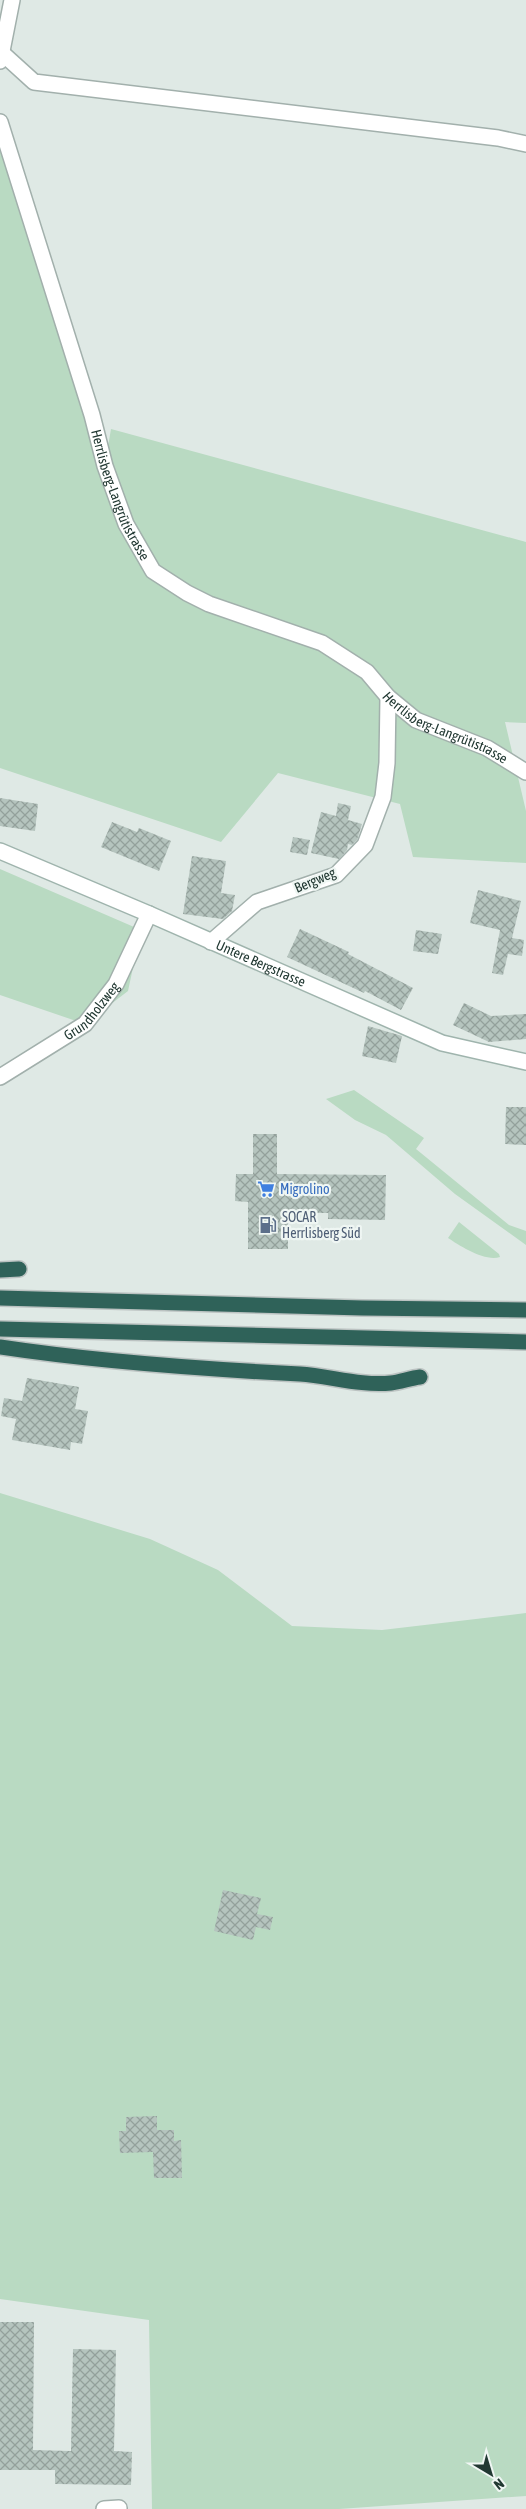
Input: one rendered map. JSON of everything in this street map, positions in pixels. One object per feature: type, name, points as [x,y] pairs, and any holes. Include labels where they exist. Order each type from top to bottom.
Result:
[{"type":"highway","points":[[0,1270],[19,1269]]},
{"type":"highway","points":[[0,1298],[333,1308],[526,1310]]},
{"type":"highway","points":[[0,1329],[526,1342]]},
{"type":"highway","points":[[0,1347],[43,1354],[219,1370],[323,1375],[352,1382],[392,1383],[420,1377]]},
{"type":"street","points":[[12,0],[1,57],[34,82],[498,138],[526,144]]},
{"type":"street","name":"Herrlisberg-Langrütistrasse","points":[[0,122],[92,415],[105,466],[126,524],[153,571],[187,593],[209,604],[322,643],[367,672],[388,697],[416,720],[487,748],[526,772]]},
{"type":"street","name":"Bergweg","points":[[211,942],[257,902],[336,875],[365,845],[383,797],[387,763],[388,697]]},
{"type":"street","name":"Untere Bergstrasse","points":[[0,851],[149,914],[442,1043],[526,1062]]},
{"type":"street","name":"Grundholzweg","points":[[0,1078],[85,1024],[116,984],[149,914]]},
{"type":"green space","points":[[0,123],[105,464],[111,429],[526,542],[526,723],[505,722],[526,811],[526,863],[413,857],[400,804],[278,773],[221,842],[0,768]]},
{"type":"green space","points":[[0,869],[141,930],[128,991],[85,1024],[0,995]]},
{"type":"green space","points":[[354,1090],[424,1138],[416,1149],[509,1225],[526,1231],[526,1245],[455,1194],[386,1135],[355,1120],[326,1099]]},
{"type":"green space","points":[[459,1222],[499,1254],[500,1257],[494,1258],[480,1255],[448,1238]]},
{"type":"green space","points":[[0,1493],[150,1539],[218,1570],[292,1626],[382,1630],[526,1613],[526,2496],[339,2509],[152,2509],[149,2320],[0,2299]]},
{"type":"building","points":[[0,798],[38,804],[35,831],[0,826]]},
{"type":"building","points":[[338,803],[351,806],[348,820],[362,824],[357,840],[352,845],[348,844],[347,850],[339,859],[311,853],[321,812],[336,816]]},
{"type":"building","points":[[112,822],[137,832],[139,828],[171,841],[159,871],[101,847]]},
{"type":"building","points":[[293,837],[310,840],[307,855],[290,852]]},
{"type":"building","points":[[192,856],[226,861],[221,893],[235,895],[232,911],[223,919],[183,914]]},
{"type":"building","points":[[478,890],[521,901],[512,938],[524,940],[522,956],[508,954],[503,975],[492,973],[500,930],[470,923]]},
{"type":"building","points":[[300,929],[349,952],[348,954],[413,988],[401,1010],[365,991],[364,993],[287,957]]},
{"type":"building","points":[[416,930],[442,934],[438,954],[413,951]]},
{"type":"building","points":[[464,1003],[491,1016],[526,1014],[526,1039],[489,1042],[453,1025]]},
{"type":"building","points":[[368,1026],[402,1036],[396,1063],[362,1056]]},
{"type":"building","points":[[506,1107],[526,1107],[526,1145],[505,1144]]},
{"type":"building","points":[[253,1134],[277,1134],[277,1174],[386,1175],[385,1220],[328,1219],[328,1213],[288,1213],[288,1249],[248,1249],[248,1202],[235,1201],[236,1174],[253,1174]]},
{"type":"building","points":[[27,1378],[79,1387],[75,1409],[88,1411],[82,1444],[71,1442],[70,1450],[12,1440],[16,1419],[1,1416],[4,1398],[22,1401]]},
{"type":"building","points":[[223,1890],[261,1898],[257,1914],[273,1917],[270,1930],[256,1927],[253,1940],[214,1931]]},
{"type":"building","points":[[157,2116],[157,2130],[174,2130],[174,2141],[181,2140],[182,2178],[154,2178],[153,2152],[120,2153],[119,2131],[126,2131],[126,2117]]},
{"type":"building","points":[[0,2322],[34,2322],[33,2450],[71,2451],[73,2349],[116,2350],[114,2451],[132,2452],[131,2485],[55,2484],[55,2470],[0,2470]]},
{"type":"place","name":"Migrolino","points":[[266,1189]]},
{"type":"place","name":"SOCAR Herrlisberg Süd","points":[[268,1225]]}]
